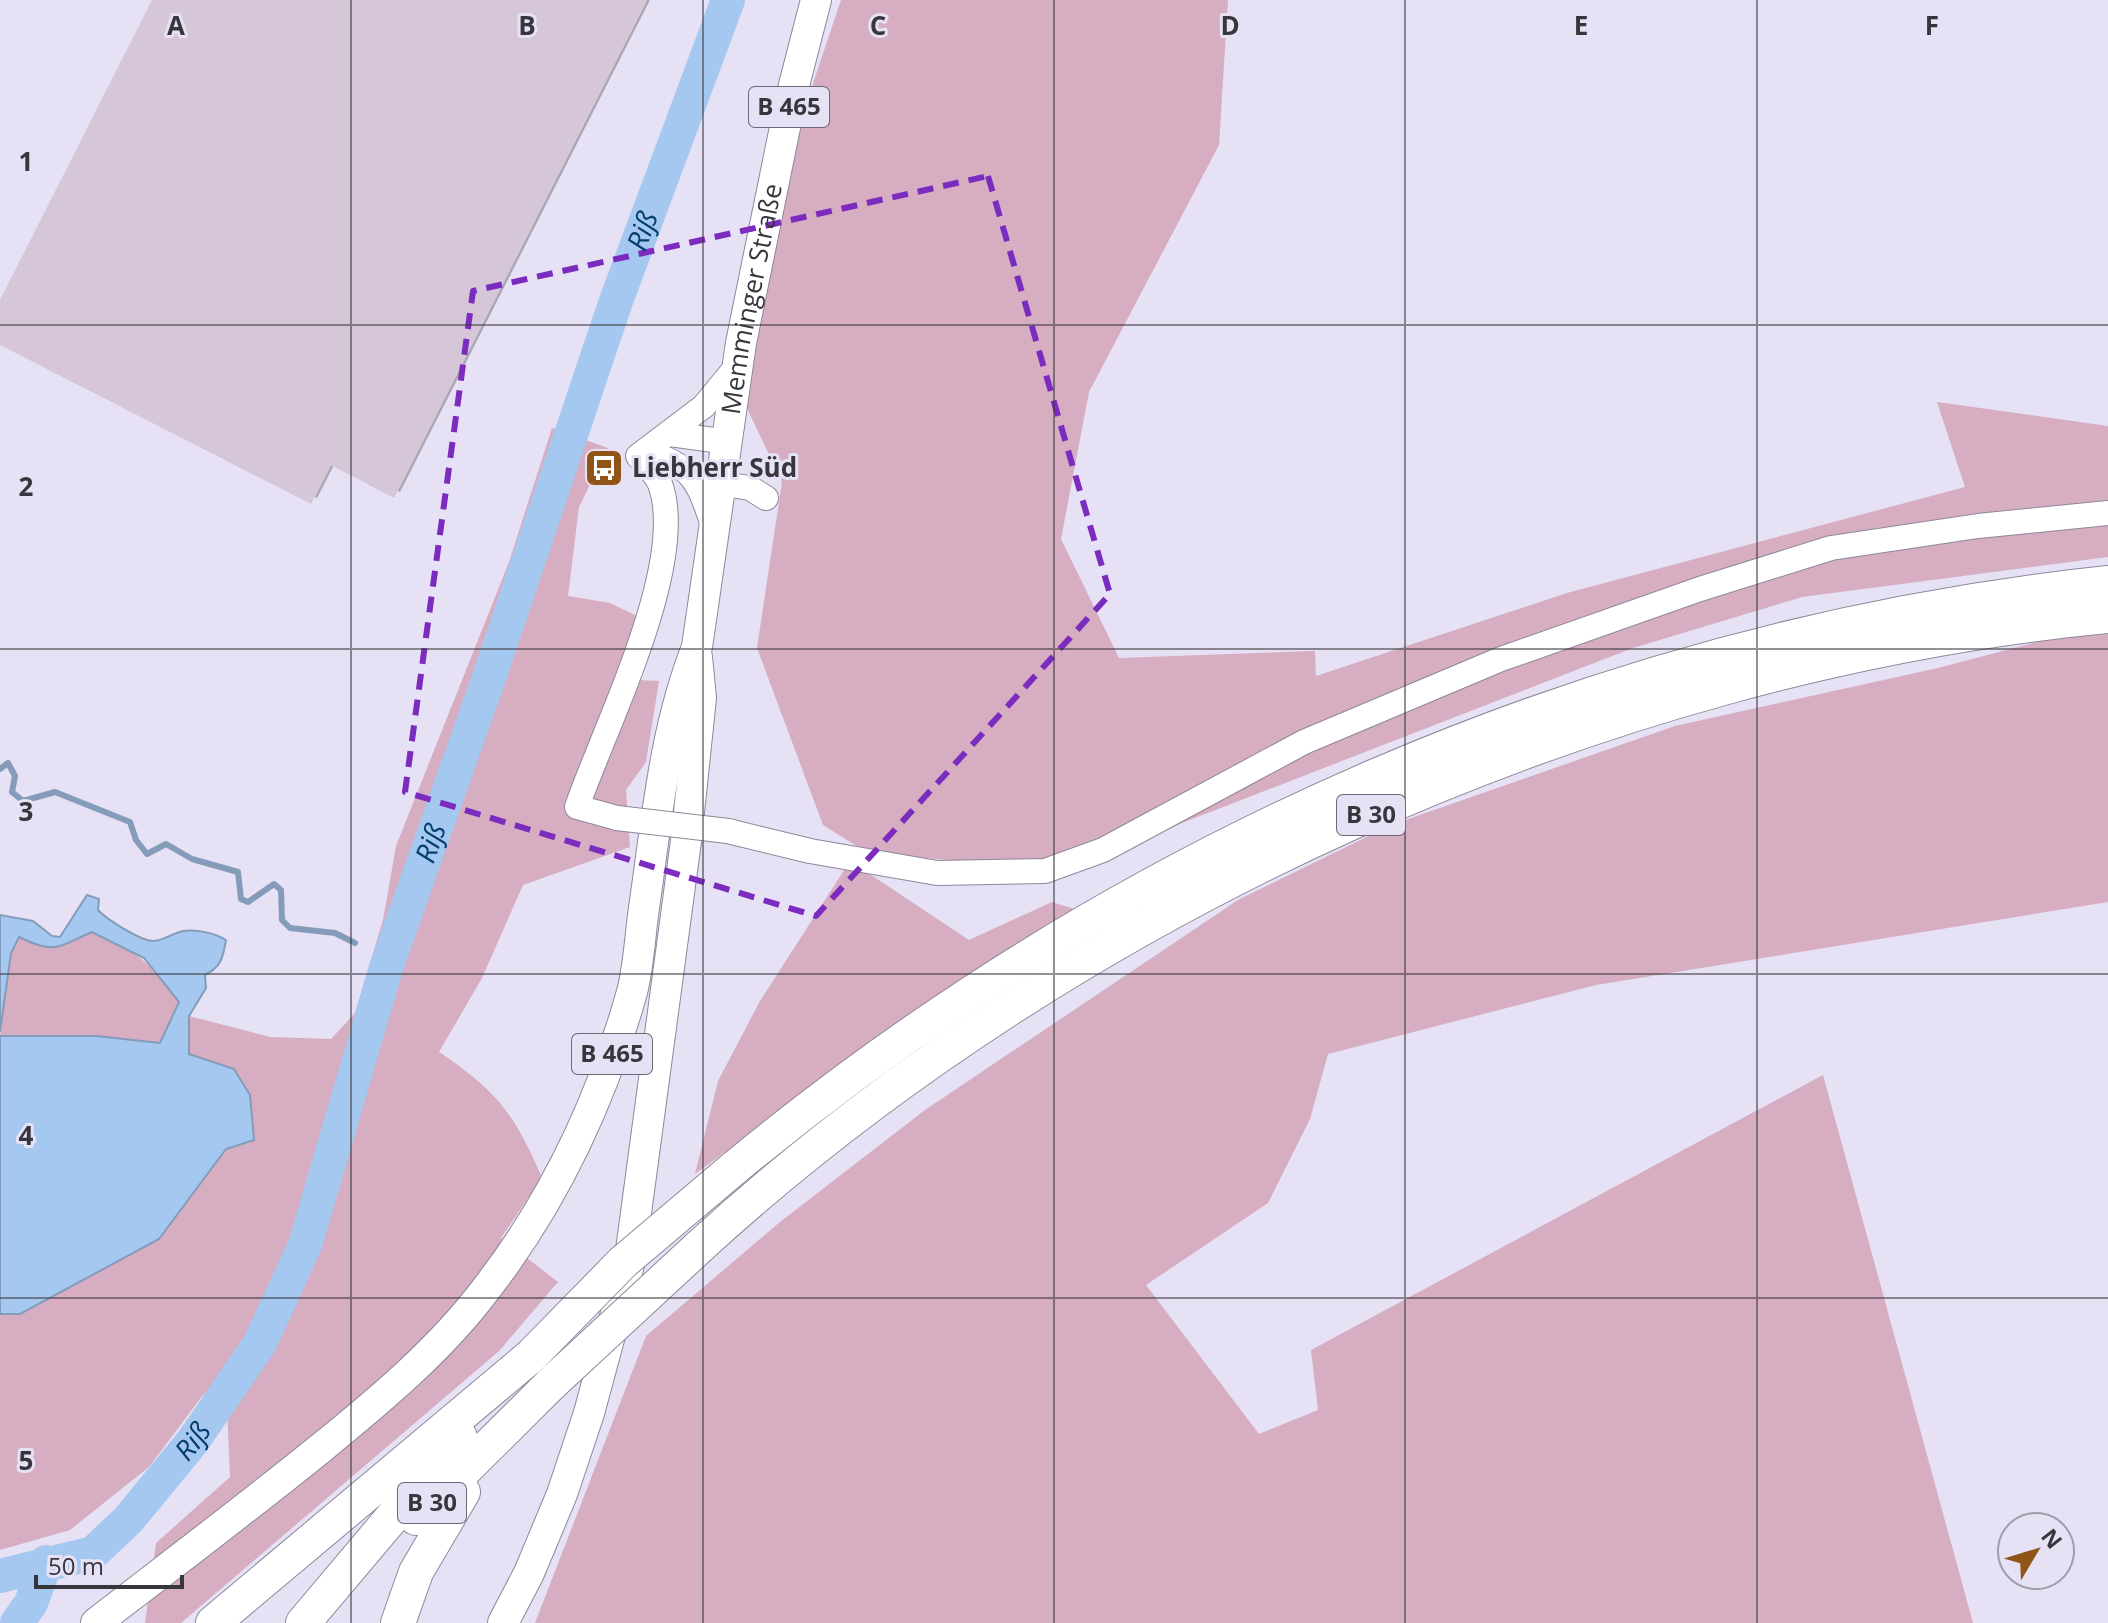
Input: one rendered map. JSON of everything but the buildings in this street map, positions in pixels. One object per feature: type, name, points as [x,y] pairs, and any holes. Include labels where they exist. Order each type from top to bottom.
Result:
[{"type":"highway","name":"B 30","points":[[303,1623],[531,1356],[623,1262],[733,1169],[889,1048],[1027,956],[1170,875],[1352,786],[1574,701],[1730,653],[1880,618],[2024,591],[2108,583]]},
{"type":"highway","name":"B 30","points":[[311,1623],[552,1383],[699,1247],[870,1107],[1041,991],[1229,884],[1409,798],[1577,734],[1750,681],[1913,644],[2031,623],[2108,616]]},
{"type":"highway","points":[[213,1623],[531,1356]]},
{"type":"highway","name":"B 30","points":[[398,1623],[416,1572],[453,1504],[552,1383]]},
{"type":"main road","name":"Memminger Straße","points":[[697,647],[723,484],[737,366],[783,133],[816,0]]},
{"type":"main road","name":"B 465","points":[[96,1623],[383,1397],[485,1291],[532,1224],[571,1156],[605,1076],[633,989],[668,740],[680,689],[697,647]]},
{"type":"main road","name":"B 465","points":[[503,1623],[529,1573],[562,1494],[589,1413],[629,1265],[686,841],[701,698],[697,647]]},
{"type":"street","points":[[641,454],[704,406],[737,366]]},
{"type":"street","points":[[670,434],[728,442]]},
{"type":"street","points":[[641,454],[679,464],[693,476],[715,533]]},
{"type":"street","points":[[641,454],[659,480],[665,498],[667,518],[658,582],[639,651],[577,807],[617,818],[728,831],[810,851],[937,873],[1045,871],[1103,850],[1304,742],[1501,659],[1700,589],[1831,548],[1978,526],[2108,513]]},
{"type":"street","points":[[723,484],[750,488],[766,498]]},
{"type":"highlighted area","points":[[988,176],[1110,594],[816,916],[405,792],[473,291]]},
{"type":"shaded area","points":[[841,0],[1228,0],[1219,145],[1089,392],[1061,539],[1119,658],[1315,651],[1316,676],[1567,593],[1965,487],[1937,402],[2108,426],[2108,557],[1802,597],[1633,648],[1146,837],[1019,867],[866,852],[823,825],[757,648],[782,482],[746,406],[793,143]]},
{"type":"shaded area","points":[[552,428],[608,448],[579,507],[568,596],[610,603],[637,616],[615,679],[659,681],[646,762],[626,790],[630,847],[523,885],[482,978],[439,1052],[490,1092],[513,1120],[522,1137],[542,1178],[501,1238],[558,1282],[499,1351],[181,1623],[145,1623],[156,1543],[230,1477],[227,1406],[203,1395],[149,1467],[70,1530],[0,1550],[0,1314],[20,1314],[159,1239],[226,1149],[234,1069],[189,1054],[189,1016],[270,1037],[331,1039],[355,1013],[383,920],[396,846],[509,562]]},
{"type":"shaded area","points":[[2108,634],[2108,902],[1596,985],[1328,1054],[1310,1119],[1268,1203],[1146,1285],[1259,1434],[1318,1410],[1311,1350],[1823,1075],[1973,1623],[535,1623],[646,1336],[780,1222],[925,1110],[1238,900],[1391,825],[1675,726],[1938,668],[2048,639]]},
{"type":"shaded area","points":[[850,861],[969,940],[1052,902],[1074,909],[866,1049],[695,1174],[718,1081],[760,1001]]},
{"type":"shaded area","points":[[92,932],[142,959],[171,989],[179,1002],[160,1043],[96,1036],[0,1036],[11,953],[19,937],[49,948]]},
{"type":"water","points":[[87,895],[99,899],[98,910],[108,919],[148,940],[157,941],[179,932],[199,931],[226,940],[220,961],[215,969],[205,975],[206,988],[189,1016],[189,1054],[234,1069],[250,1095],[254,1140],[226,1149],[159,1239],[20,1314],[0,1314],[0,1036],[96,1036],[160,1043],[179,1002],[144,958],[92,932],[56,947],[41,946],[19,937],[11,953],[0,1032],[0,915],[33,921],[52,936],[60,937]]},
{"type":"waterway","name":"Riß","points":[[0,1576],[93,1553],[128,1520],[193,1441],[260,1343],[305,1245],[386,968],[491,672],[616,301],[728,0]]},
{"type":"waterway","points":[[0,769],[8,763],[15,776],[12,792],[23,801],[55,792],[130,822],[136,840],[147,854],[166,844],[192,859],[238,872],[241,899],[248,902],[274,884],[281,890],[282,920],[290,928],[335,933],[355,943]]},
{"type":"waterway","points":[[17,1623],[31,1603],[46,1562]]},
{"type":"place","name":"Liebherr Süd","points":[[604,468]]}]
